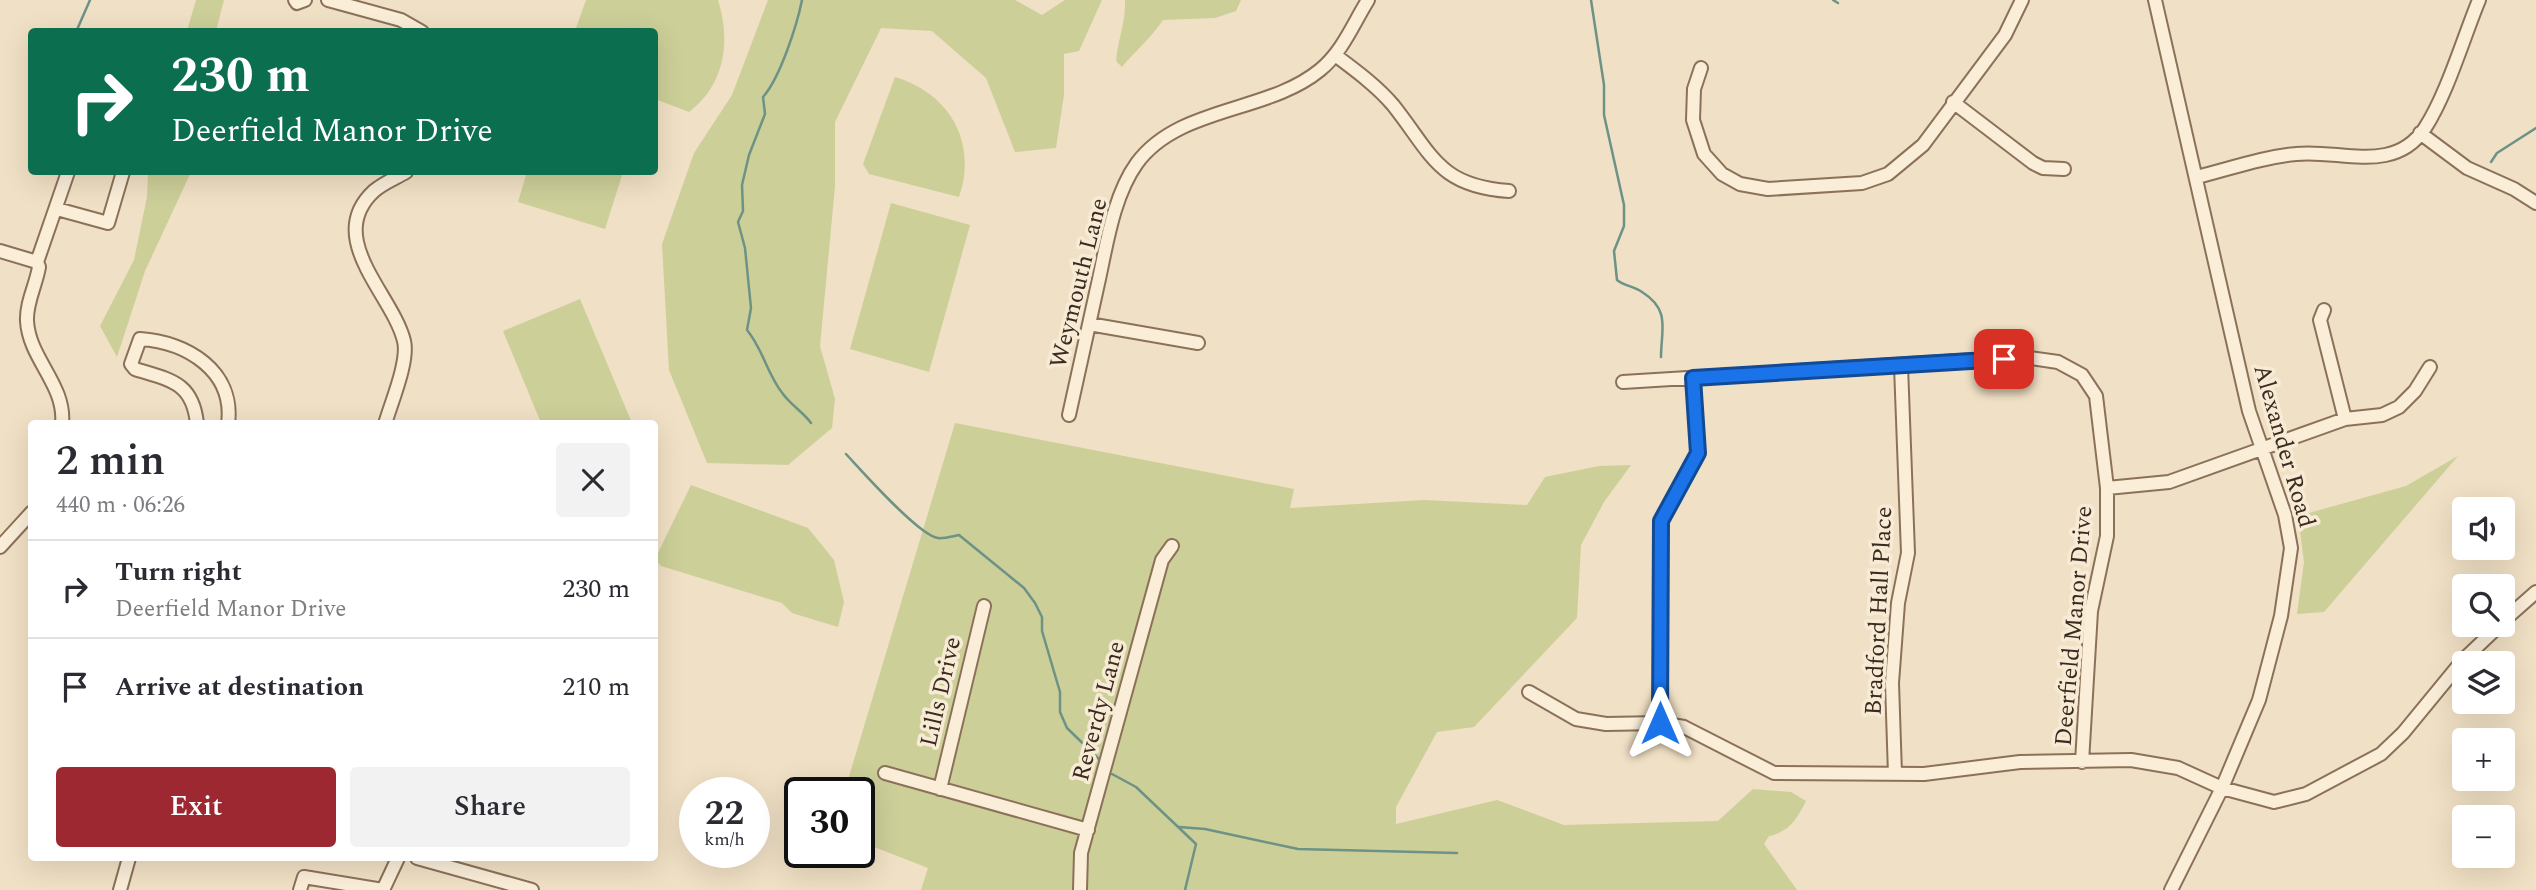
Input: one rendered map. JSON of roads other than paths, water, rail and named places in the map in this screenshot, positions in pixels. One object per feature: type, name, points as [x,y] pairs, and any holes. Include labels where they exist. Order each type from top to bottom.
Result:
[{"type":"street","points":[[328,0],[345,2],[401,20],[415,28]]},
{"type":"street","name":"Weymouth Lane","points":[[1069,415],[1120,201],[1129,177],[1150,148],[1179,130],[1295,86],[1319,71],[1335,55],[1368,0]]},
{"type":"street","points":[[1701,68],[1693,97],[1693,120],[1700,147],[1722,174],[1754,188],[1847,185],[1880,177],[1911,157],[2005,35],[2022,0]]},
{"type":"street","name":"Alexander Road","points":[[2155,0],[2197,177],[2218,283],[2261,448],[2285,515],[2291,560],[2281,616],[2259,700],[2222,788],[2171,890]]},
{"type":"street","points":[[2197,177],[2298,153],[2330,153],[2357,159],[2382,157],[2398,151],[2420,133],[2479,0]]},
{"type":"street","points":[[1335,55],[1382,94],[1438,165],[1471,185],[1509,191]]},
{"type":"street","points":[[1953,102],[2033,163],[2043,168],[2064,169]]},
{"type":"street","points":[[2420,133],[2467,167],[2515,189],[2536,203]]},
{"type":"street","points":[[62,420],[63,409],[58,393],[32,342],[27,319],[39,267],[37,262],[67,175]]},
{"type":"street","points":[[57,209],[108,223],[122,175]]},
{"type":"street","points":[[386,420],[405,348],[399,326],[359,253],[357,230],[359,216],[369,197],[402,175]]},
{"type":"street","points":[[0,251],[37,262]]},
{"type":"street","points":[[2324,310],[2320,320],[2345,419]]},
{"type":"street","points":[[1089,324],[1198,343]]},
{"type":"street","points":[[197,420],[195,406],[181,386],[135,369],[131,364],[140,339],[187,351],[209,366],[224,387],[228,420]]},
{"type":"street","name":"Deerfield Manor Drive","points":[[1623,382],[2023,357],[2057,362],[2082,375],[2096,396],[2107,488],[2107,536],[2091,611],[2082,762]]},
{"type":"street","name":"Bradford Hall Place","points":[[1895,775],[1892,683],[1898,603],[1908,553],[1901,366]]},
{"type":"street","points":[[2107,488],[2169,482],[2345,419],[2382,415],[2399,407],[2415,391],[2430,367]]},
{"type":"street","points":[[1660,723],[1661,521],[1698,453],[1693,378]]},
{"type":"street","points":[[0,547],[28,516]]},
{"type":"street","name":"Reverdy Lane","points":[[1080,890],[1081,853],[1162,560],[1172,546]]},
{"type":"street","points":[[2515,611],[2536,592]]},
{"type":"street","name":"Lills Drive","points":[[940,789],[984,606]]},
{"type":"street","points":[[1529,692],[1576,719],[1606,724],[1660,723],[1684,727],[1773,773],[1895,775],[2020,762],[2132,760],[2178,768],[2222,788],[2260,800],[2286,801],[2324,786],[2364,765],[2393,744],[2463,660],[2487,637]]},
{"type":"street","points":[[885,773],[1088,830]]},
{"type":"street","points":[[120,890],[128,861]]},
{"type":"street","points":[[300,890],[304,877],[384,890],[397,861]]},
{"type":"street","points":[[428,861],[532,890]]},
{"type":"waterway","points":[[78,28],[90,0]]},
{"type":"waterway","points":[[802,0],[781,65],[763,97],[765,114],[749,155],[742,185],[743,211],[738,222],[745,248],[751,308],[747,330],[786,398],[811,423]]},
{"type":"waterway","points":[[1591,0],[1604,85],[1604,115],[1624,205],[1624,226],[1614,251],[1617,280],[1639,290],[1657,306],[1661,313],[1663,329],[1661,357]]},
{"type":"waterway","points":[[1833,0],[1838,3]]},
{"type":"waterway","points":[[2491,162],[2497,153],[2536,128]]},
{"type":"waterway","points":[[846,454],[890,501],[918,526],[938,538],[959,535],[1024,588],[1042,617],[1042,631],[1060,692],[1060,712],[1067,728],[1101,761]]},
{"type":"waterway","points":[[1112,774],[1136,787],[1196,844],[1185,890]]},
{"type":"waterway","points":[[1179,827],[1205,829],[1298,849],[1457,853]]}]
